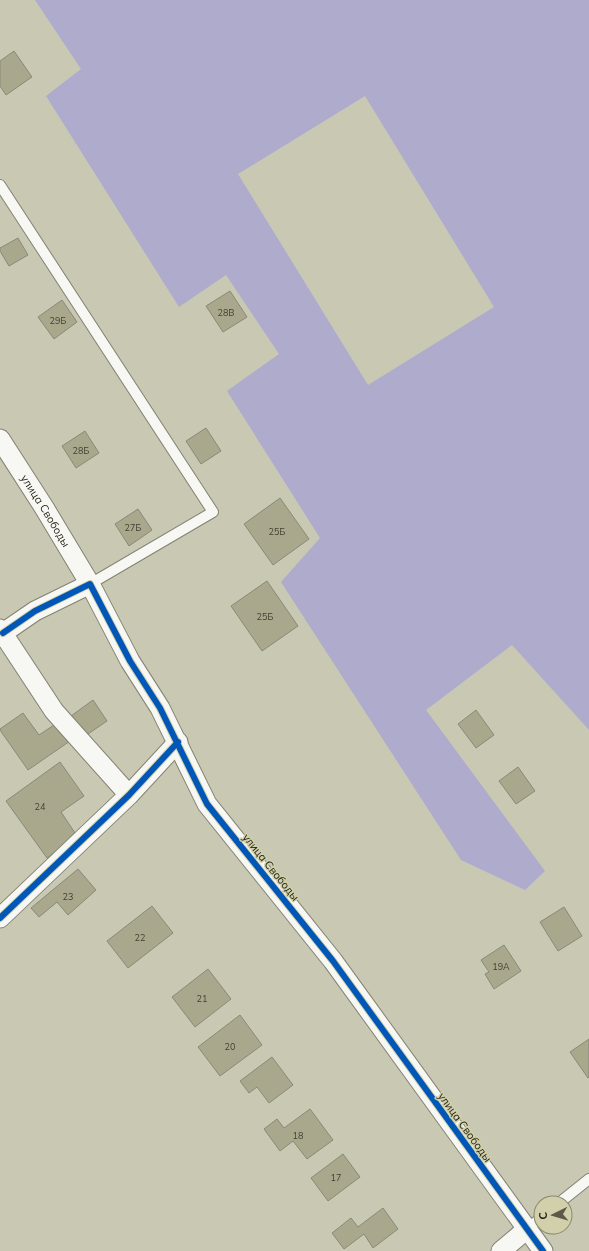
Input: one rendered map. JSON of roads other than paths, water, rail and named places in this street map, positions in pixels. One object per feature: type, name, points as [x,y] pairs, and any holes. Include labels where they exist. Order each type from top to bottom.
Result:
[{"type":"street","name":"улица Свободы","points":[[0,439],[45,509],[90,584],[130,661],[160,708],[178,742],[207,804],[333,961],[533,1222]]},
{"type":"street","points":[[90,584],[1,631],[54,711],[129,795]]},
{"type":"street","points":[[0,918],[129,795],[178,742]]},
{"type":"street","points":[[501,1251],[533,1224]]},
{"type":"street","name":"улица Свободы","points":[[538,1235],[543,1251]]},
{"type":"lane","points":[[0,185],[213,512],[90,584]]},
{"type":"lane","points":[[569,1195],[589,1179]]}]
